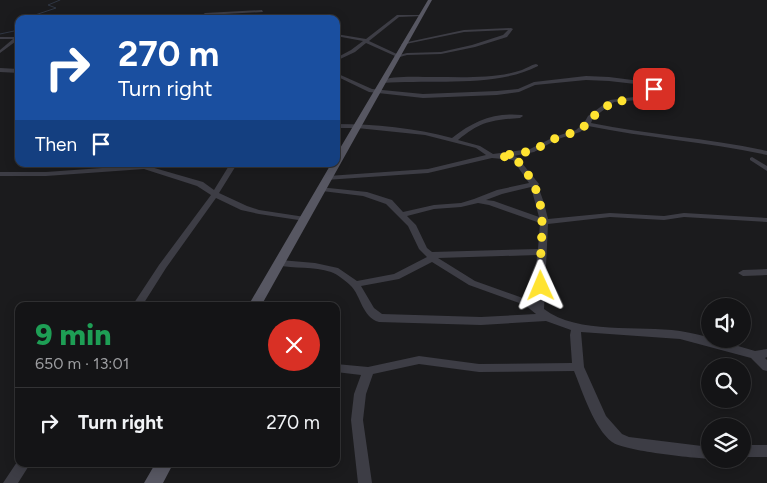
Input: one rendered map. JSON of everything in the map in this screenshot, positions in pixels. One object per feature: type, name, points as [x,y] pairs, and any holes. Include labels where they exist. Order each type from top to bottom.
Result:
[{"type":"main road","points":[[340,157],[403,44],[430,0]]},
{"type":"main road","points":[[256,302],[334,167]]},
{"type":"main road","points":[[153,483],[162,467]]},
{"type":"street","points":[[114,10],[117,15]]},
{"type":"street","points":[[204,15],[262,11]]},
{"type":"street","points":[[340,58],[353,51],[398,16],[421,16]]},
{"type":"street","points":[[340,36],[366,40],[397,56],[446,52],[505,36],[511,29],[471,31],[403,44]]},
{"type":"street","points":[[471,31],[493,40]]},
{"type":"street","points":[[0,38],[15,38]]},
{"type":"street","points":[[0,52],[15,40]]},
{"type":"street","points":[[383,81],[404,78],[504,76],[521,73],[536,65]]},
{"type":"street","points":[[0,70],[15,71]]},
{"type":"street","points":[[328,178],[428,171],[495,156],[532,151],[556,138],[578,131],[587,124],[590,117],[598,114],[613,101],[638,97],[646,91],[656,88],[656,85],[610,78],[586,78],[534,84],[511,92],[467,96],[424,96],[376,92],[340,76]]},
{"type":"street","points":[[453,141],[480,120],[520,116]]},
{"type":"street","points":[[587,124],[620,131],[705,140],[741,147],[767,155]]},
{"type":"street","points":[[340,126],[413,131],[481,148],[495,156],[515,158],[534,184],[540,197],[544,222],[539,309]]},
{"type":"street","points":[[741,147],[754,158],[752,159],[767,169]]},
{"type":"street","points":[[754,158],[767,155]]},
{"type":"street","points":[[0,174],[46,174],[121,167]]},
{"type":"street","points":[[148,167],[200,184],[214,194],[244,208],[305,219]]},
{"type":"street","points":[[139,302],[231,167]]},
{"type":"street","points":[[403,214],[478,201],[500,192],[534,184]]},
{"type":"street","points":[[322,189],[377,197],[389,202],[403,214],[415,231],[423,249],[431,257],[472,283],[507,294],[539,309],[547,317]]},
{"type":"street","points":[[478,201],[498,205],[544,222],[610,215],[657,218],[684,215],[767,220]]},
{"type":"street","points":[[355,284],[396,277],[431,257],[542,252]]},
{"type":"street","points":[[280,263],[335,270],[355,284],[370,310],[379,318],[482,321],[547,317],[577,328],[680,335],[761,354],[767,367]]},
{"type":"street","points":[[743,273],[767,272]]},
{"type":"street","points":[[577,328],[575,335],[578,367],[601,418],[617,438],[627,443],[641,446],[701,453]]},
{"type":"street","points":[[340,368],[368,371],[419,360],[479,368],[578,367]]},
{"type":"street","points":[[364,483],[362,450],[357,420],[360,394],[368,371]]},
{"type":"street","points":[[751,451],[767,450]]},
{"type":"street","points":[[10,483],[22,467]]},
{"type":"waterway","points":[[35,15],[56,8],[48,5],[60,0]]},
{"type":"waterway","points":[[0,34],[15,31]]},
{"type":"route","points":[[541,286],[540,268],[544,222],[540,197],[530,177],[515,158],[499,156],[537,149],[556,138],[583,128],[591,116],[598,114],[613,101],[638,97],[642,93],[654,89]]}]
